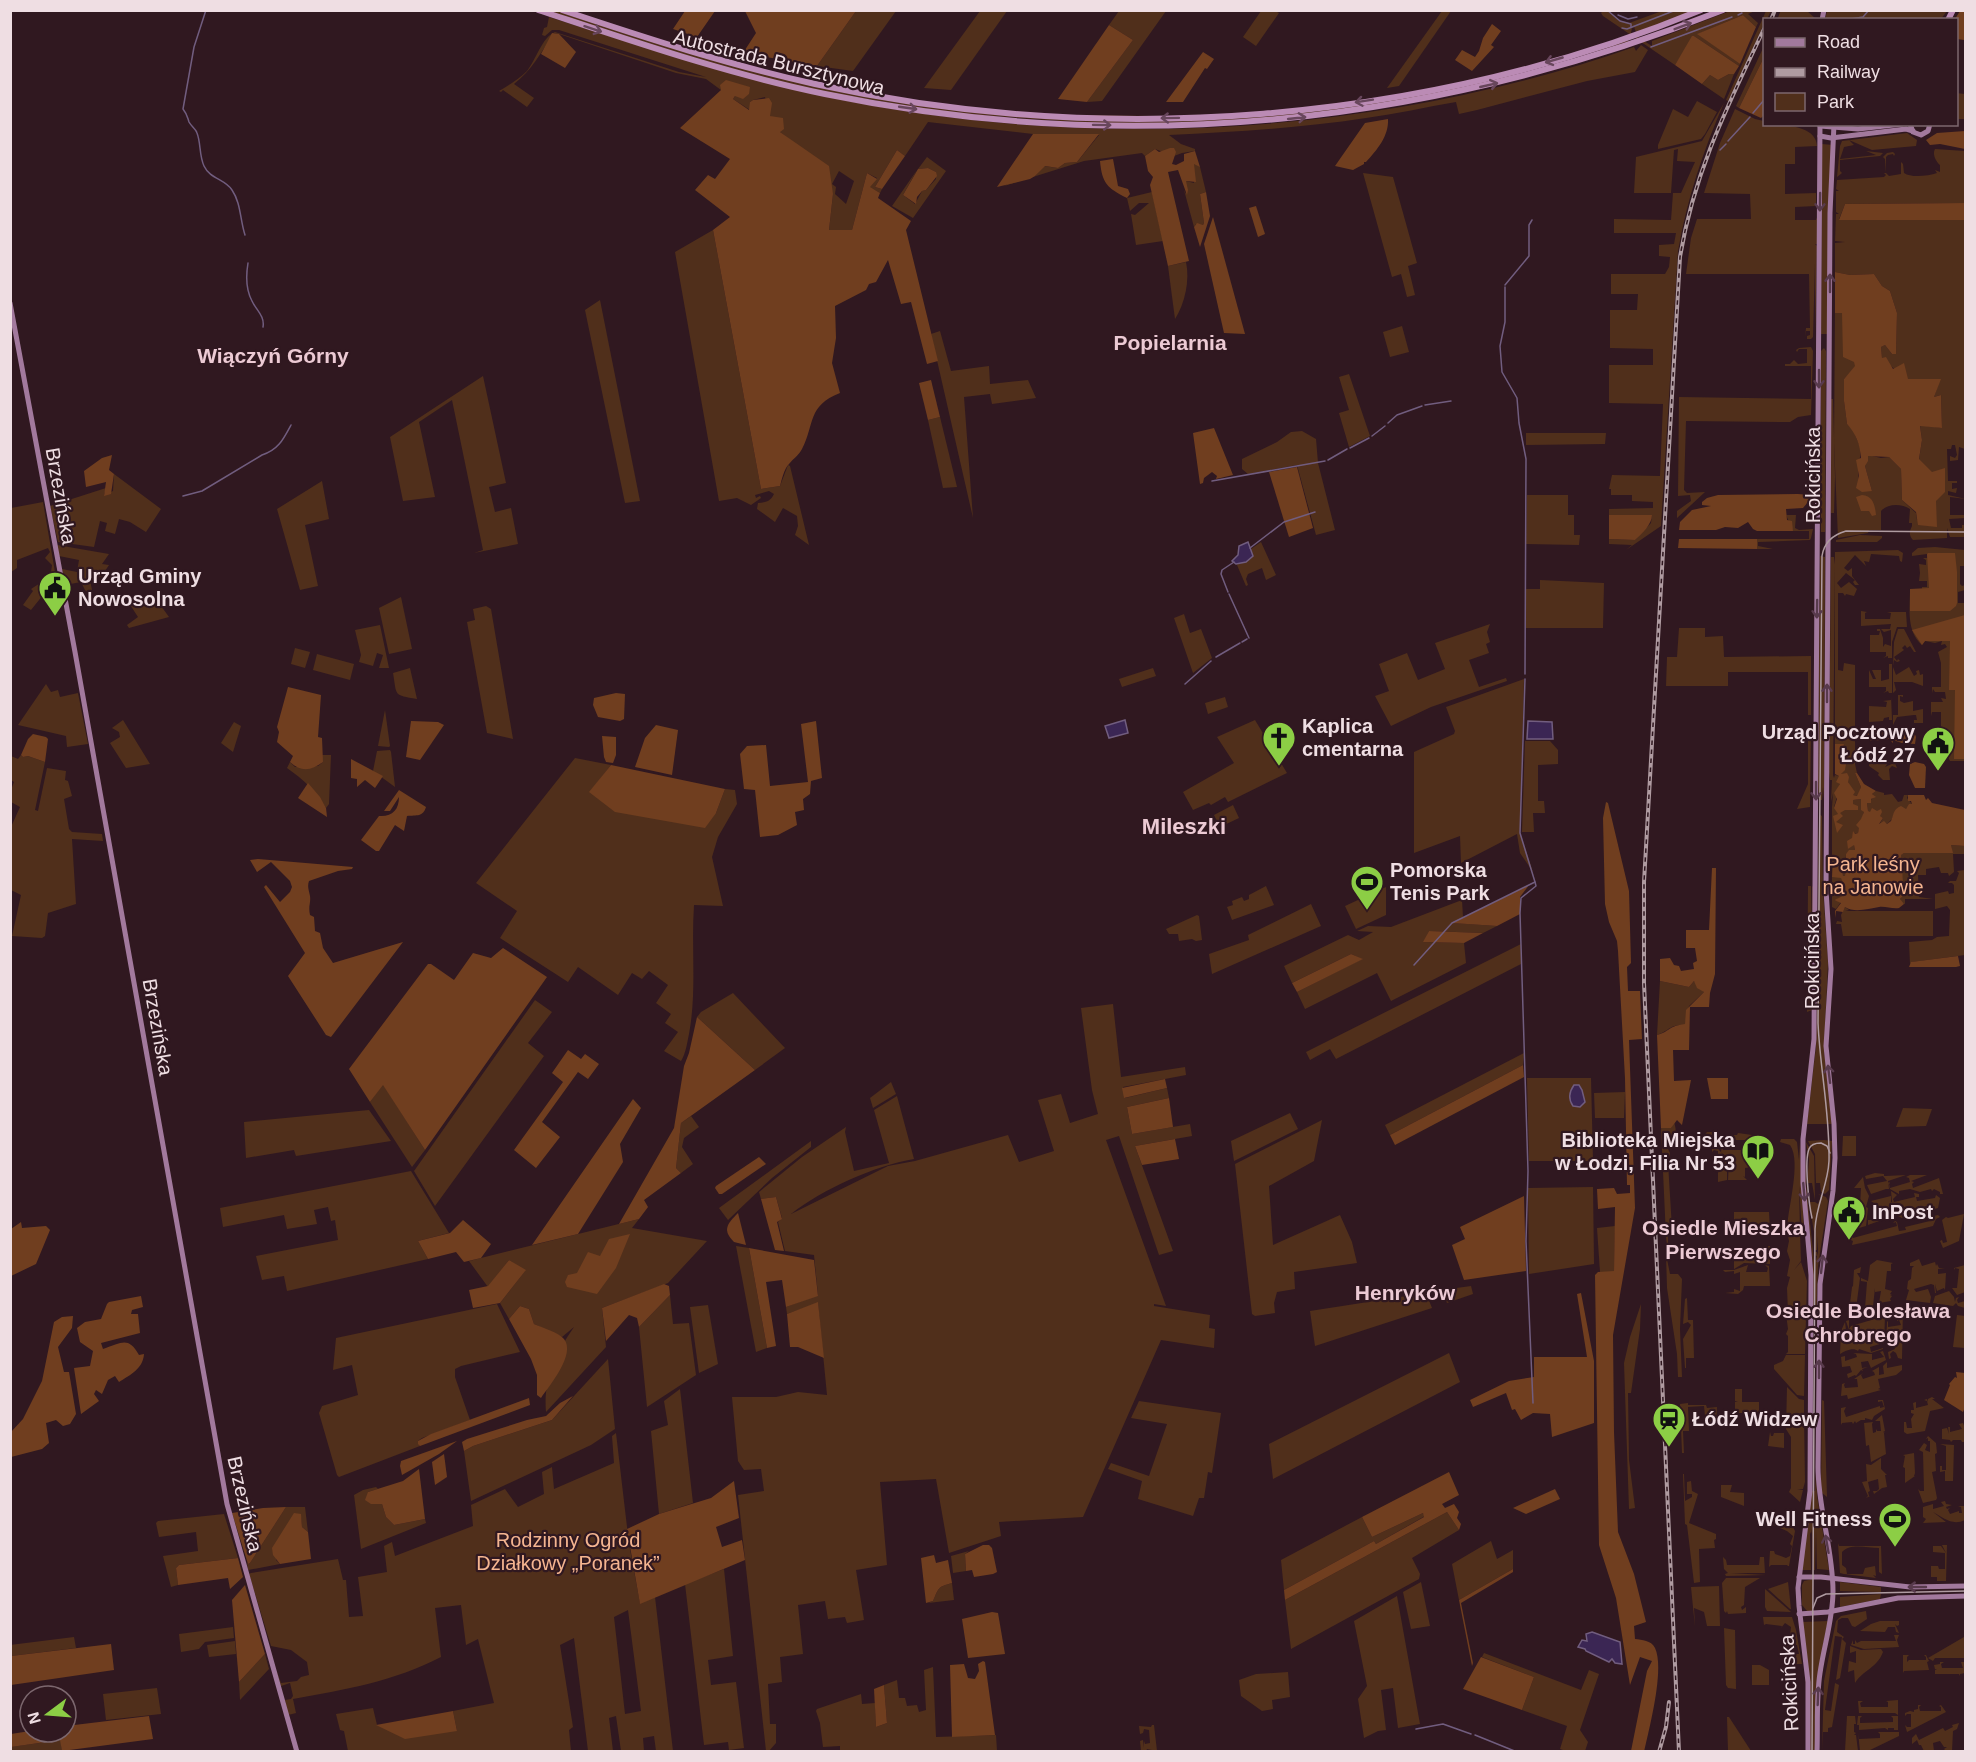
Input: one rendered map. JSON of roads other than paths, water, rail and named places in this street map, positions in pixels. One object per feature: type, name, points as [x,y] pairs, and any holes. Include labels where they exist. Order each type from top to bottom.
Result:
[{"type":"highway","name":"Autostrada Bursztynowa","points":[[538,10],[691,60],[924,111],[1023,122],[1133,126],[1224,123],[1330,114],[1437,97],[1532,75],[1635,43],[1723,10]]},
{"type":"highway","name":"Autostrada Bursztynowa","points":[[562,10],[812,87],[935,105],[1030,114],[1148,118],[1236,115],[1342,105],[1440,88],[1536,65],[1627,38],[1701,10]]},
{"type":"main road","name":"Rokicińska","points":[[1808,1752],[1808,1682],[1799,1614],[1799,1577],[1810,1491],[1811,1264],[1803,1165],[1804,1125],[1814,1031],[1820,126]]},
{"type":"main road","name":"Rokicińska","points":[[1817,1752],[1820,1677],[1832,1611],[1833,1579],[1818,1488],[1821,1271],[1832,1197],[1835,1158],[1826,1046],[1831,969],[1826,855],[1830,223],[1835,126]]},
{"type":"main road","points":[[1841,126],[1858,129],[1884,126]]},
{"type":"main road","points":[[1911,126],[1913,131]]},
{"type":"main road","points":[[1820,136],[1835,137],[1906,129],[1923,134],[1928,131],[1929,126]]},
{"type":"main road","name":"Brzezińska","points":[[10,303],[75,652],[227,1504],[297,1752]]},
{"type":"main road","points":[[1799,1577],[1904,1587],[1965,1586]]},
{"type":"main road","points":[[1799,1614],[1832,1611],[1898,1598],[1965,1596]]},
{"type":"waterway","points":[[206,10],[194,47],[183,109],[196,130],[204,166],[210,174],[226,183],[235,195],[245,235]]},
{"type":"waterway","points":[[1607,10],[1620,21],[1631,24],[1631,27]]},
{"type":"waterway","points":[[1622,28],[1627,29],[1676,10]]},
{"type":"waterway","points":[[1857,18],[1863,17],[1869,10]]},
{"type":"waterway","points":[[1738,15],[1742,13]]},
{"type":"waterway","points":[[1618,15],[1628,19],[1637,17]]},
{"type":"waterway","points":[[1651,47],[1732,17]]},
{"type":"waterway","points":[[1753,113],[1763,101]]},
{"type":"waterway","points":[[1728,141],[1750,117]]},
{"type":"waterway","points":[[1720,150],[1726,144]]},
{"type":"waterway","points":[[1505,285],[1529,256],[1529,225],[1532,220]]},
{"type":"waterway","points":[[248,263],[249,292],[261,316],[263,327]]},
{"type":"waterway","points":[[1505,287],[1505,322],[1500,346],[1502,372],[1517,398],[1526,459],[1525,674]]},
{"type":"waterway","points":[[1425,405],[1451,401]]},
{"type":"waterway","points":[[1388,423],[1397,415],[1422,406]]},
{"type":"waterway","points":[[183,496],[202,491],[272,450],[283,440],[291,425]]},
{"type":"waterway","points":[[1372,436],[1385,426]]},
{"type":"waterway","points":[[1350,448],[1369,438]]},
{"type":"waterway","points":[[1328,460],[1347,449]]},
{"type":"waterway","points":[[1212,481],[1325,461]]},
{"type":"waterway","points":[[1250,548],[1284,522],[1315,512]]},
{"type":"waterway","points":[[1228,592],[1221,574],[1222,570],[1234,562]]},
{"type":"waterway","points":[[1229,594],[1249,638]]},
{"type":"waterway","points":[[1242,642],[1247,639]]},
{"type":"waterway","points":[[1216,657],[1240,643]]},
{"type":"waterway","points":[[1185,684],[1211,661]]},
{"type":"waterway","points":[[1414,965],[1452,923],[1535,882],[1520,833],[1525,679]]},
{"type":"waterway","points":[[1533,1403],[1526,1241],[1528,1171],[1520,913],[1521,898],[1536,886],[1535,882]]},
{"type":"waterway","points":[[1416,1729],[1443,1724],[1471,1734]]},
{"type":"waterway","points":[[1475,1735],[1517,1752]]},
{"type":"tram line","points":[[1812,1752],[1815,1229],[1829,1161],[1818,1023],[1822,556],[1830,540],[1846,531],[1966,532]]},
{"type":"tram line","points":[[1812,1218],[1807,1173],[1809,1149],[1814,1144],[1821,1143],[1827,1146],[1830,1153]]},
{"type":"tram line","points":[[1813,1608],[1817,1598],[1826,1594],[1966,1591]]},
{"type":"railway","points":[[1772,18],[1775,10]]},
{"type":"railway","points":[[1679,1752],[1644,983],[1644,882],[1680,257],[1686,226],[1703,168],[1725,112],[1763,31]]},
{"type":"railway","points":[[1659,1752],[1666,1727],[1669,1702]]},
{"type":"place","name":"Urząd Gminy Nowosolna","points":[[55,617]]},
{"type":"place","name":"Kaplica cmentarna","points":[[1279,767]]},
{"type":"place","name":"Urząd Pocztowy Łódź 27","points":[[1938,772]]},
{"type":"place","name":"Pomorska Tenis Park","points":[[1367,911]]},
{"type":"place","name":"Biblioteka Miejska w Łodzi, Filia Nr 53","points":[[1758,1180]]},
{"type":"place","name":"InPost","points":[[1849,1241]]},
{"type":"place","name":"Łódź Widzew","points":[[1669,1448]]},
{"type":"place","name":"Well Fitness","points":[[1895,1548]]},
{"type":"district","name":"Popielarnia","points":[[1170,342]]},
{"type":"district","name":"Wiączyń Górny","points":[[273,355]]},
{"type":"district","name":"Mileszki","points":[[1184,826]]},
{"type":"district","name":"Osiedle Mieszka Pierwszego","points":[[1723,1239]]},
{"type":"district","name":"Henryków","points":[[1405,1292]]},
{"type":"district","name":"Osiedle Bolesława Chrobrego","points":[[1858,1322]]},
{"type":"park label","name":"Park leśny na Janowie","points":[[1873,876]]},
{"type":"park label","name":"Rodzinny Ogród Działkowy „Poranek”","points":[[568,1552]]}]
